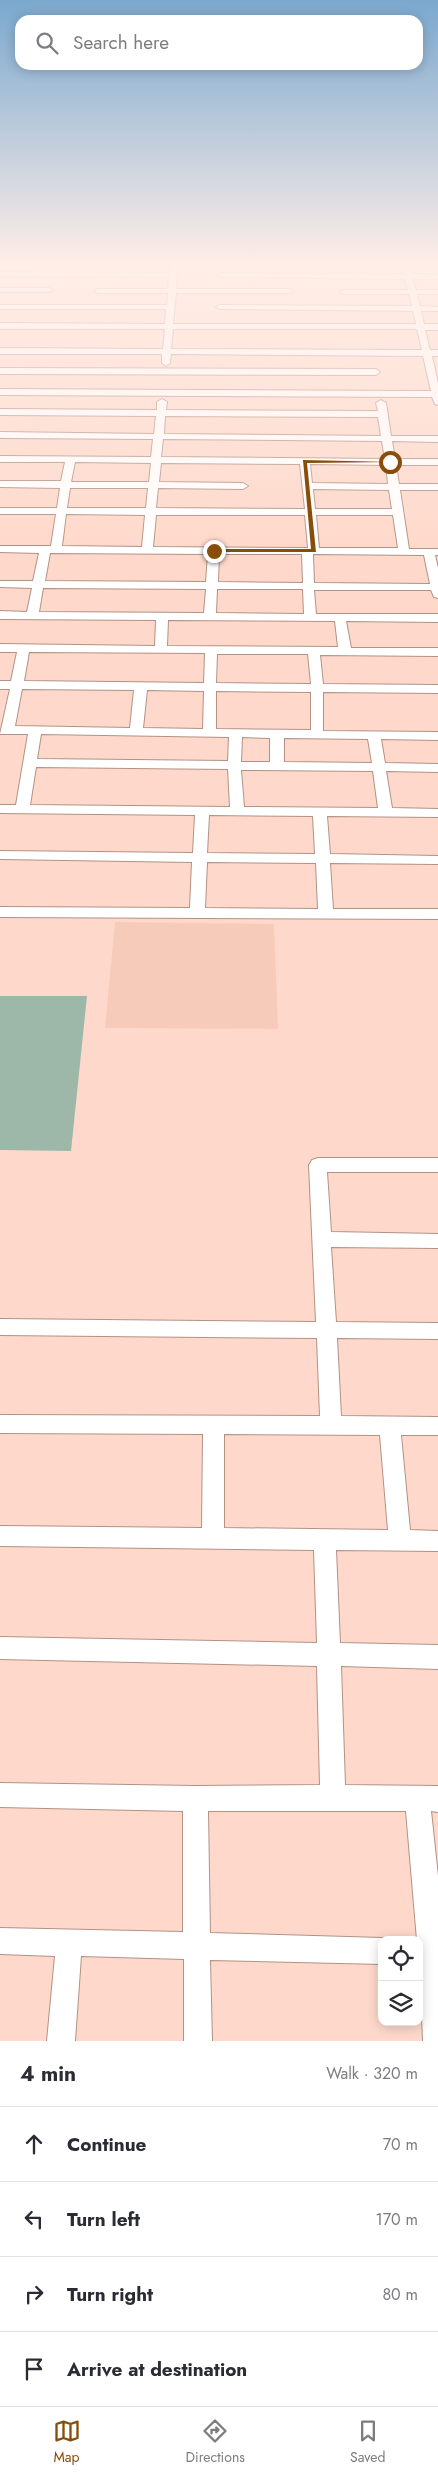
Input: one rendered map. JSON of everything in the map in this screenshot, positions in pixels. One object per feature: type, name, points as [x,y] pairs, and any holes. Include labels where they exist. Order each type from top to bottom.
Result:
[{"type":"street","points":[[15,412],[29,360]]},
{"type":"street","points":[[71,371],[73,360]]},
{"type":"street","points":[[147,550],[166,360]]},
{"type":"street","points":[[204,360],[204,372]]},
{"type":"street","points":[[238,360],[240,413]]},
{"type":"street","points":[[263,360],[264,372]]},
{"type":"street","points":[[374,360],[404,552]]},
{"type":"street","points":[[0,371],[23,381],[88,392],[164,382],[204,372],[238,382],[377,383],[437,397],[435,373],[430,360]]},
{"type":"street","points":[[0,392],[23,381],[71,371],[92,371],[164,382],[192,393],[238,382],[264,372],[300,383],[377,383]]},
{"type":"street","points":[[82,424],[92,371]]},
{"type":"street","points":[[300,383],[303,426]]},
{"type":"street","points":[[192,393],[192,413]]},
{"type":"street","points":[[0,412],[15,412],[158,437],[241,472],[310,511],[398,512]]},
{"type":"street","points":[[4,447],[82,424],[161,413],[240,413],[303,426],[386,438],[438,439]]},
{"type":"street","points":[[0,511],[151,511],[241,472],[303,426],[382,414]]},
{"type":"street","points":[[4,447],[72,459],[156,460],[241,472]]},
{"type":"street","points":[[0,469],[4,447]]},
{"type":"street","points":[[32,616],[39,584],[62,512],[65,484],[72,459]]},
{"type":"street","points":[[305,461],[310,511],[310,617]]},
{"type":"street","points":[[0,484],[154,485],[305,461],[438,462]]},
{"type":"street","points":[[308,486],[438,487]]},
{"type":"street","points":[[0,549],[433,552],[437,590],[309,586],[0,584]]},
{"type":"street","points":[[210,616],[214,551]]},
{"type":"street","points":[[0,615],[438,618]]},
{"type":"street","points":[[161,650],[162,617]]},
{"type":"street","points":[[340,618],[345,651]]},
{"type":"street","points":[[0,648],[438,652]]},
{"type":"street","points":[[24,648],[4,730],[438,736]]},
{"type":"street","points":[[209,732],[211,650]]},
{"type":"street","points":[[314,651],[317,688],[317,734]]},
{"type":"street","points":[[0,685],[438,688]]},
{"type":"street","points":[[136,732],[140,686]]},
{"type":"street","points":[[22,809],[35,730]]},
{"type":"street","points":[[236,733],[234,765],[237,812]]},
{"type":"street","points":[[277,734],[277,766]]},
{"type":"street","points":[[374,735],[386,812]]},
{"type":"street","points":[[29,763],[438,768]]},
{"type":"street","points":[[0,809],[438,813]]},
{"type":"street","points":[[197,913],[202,812]]},
{"type":"street","points":[[320,812],[326,913]]},
{"type":"street","points":[[0,855],[438,860]]},
{"type":"street","points":[[0,912],[438,914]]},
{"type":"street","points":[[331,1425],[319,1164],[438,1165]]},
{"type":"street","points":[[322,1239],[438,1241]]},
{"type":"street","points":[[0,1327],[438,1331]]},
{"type":"street","points":[[0,1424],[438,1426]]},
{"type":"street","points":[[213,1537],[214,1425]]},
{"type":"street","points":[[390,1425],[400,1540]]},
{"type":"street","points":[[0,1536],[438,1540]]},
{"type":"street","points":[[325,1540],[332,1797]]},
{"type":"street","points":[[0,1648],[438,1657]]},
{"type":"street","points":[[0,1795],[195,1799],[332,1797],[427,1799],[426,1885],[429,1952],[437,2041]]},
{"type":"street","points":[[195,1799],[198,2041]]},
{"type":"street","points":[[0,1942],[378,1951]]},
{"type":"street","points":[[61,2041],[69,1943]]},
{"type":"shaded area","points":[[115,922],[274,924],[278,1029],[105,1028]]},
{"type":"green space","points":[[0,996],[87,996],[71,1151],[0,1150]]},
{"type":"route","points":[[214,551],[314,551],[305,461],[390,462]]}]
